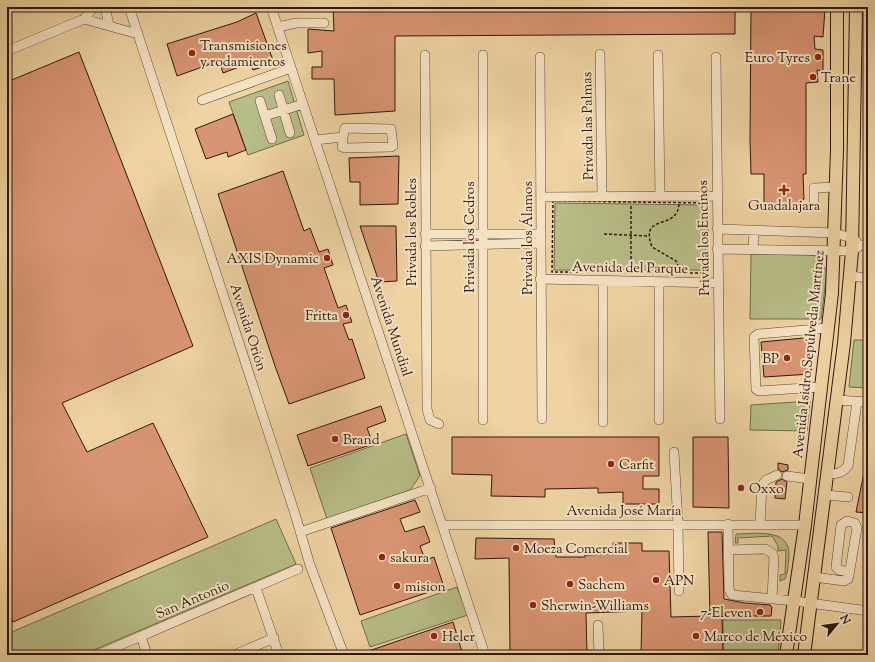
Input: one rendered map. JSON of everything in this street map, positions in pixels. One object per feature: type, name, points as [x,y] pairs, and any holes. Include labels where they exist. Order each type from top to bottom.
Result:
[{"type":"main road","name":"Avenida Isidro Sepúlveda Martínez","points":[[786,655],[805,525],[828,328],[834,250],[836,187],[837,7]]},
{"type":"main road","points":[[804,655],[837,400],[850,276],[858,245],[856,7]]},
{"type":"street","points":[[7,51],[84,19],[94,7]]},
{"type":"street","points":[[105,7],[110,25]]},
{"type":"street","name":"Avenida Orión","points":[[129,7],[310,565],[344,655]]},
{"type":"street","name":"Avenida Mundial","points":[[271,7],[485,655]]},
{"type":"street","points":[[84,19],[138,34]]},
{"type":"street","points":[[278,27],[296,23],[324,23]]},
{"type":"street","name":"Privada las Palmas","points":[[600,54],[602,197]]},
{"type":"street","name":"Privada los Robles","points":[[425,55],[427,409],[430,420],[438,424]]},
{"type":"street","name":"Privada los Cedros","points":[[483,55],[483,420]]},
{"type":"street","points":[[658,55],[660,197]]},
{"type":"street","name":"Privada los Álamos","points":[[540,57],[540,279],[542,419]]},
{"type":"street","name":"Privada los Encinos","points":[[716,57],[716,196],[720,420]]},
{"type":"street","points":[[202,100],[291,68]]},
{"type":"street","points":[[279,95],[290,133]]},
{"type":"street","points":[[260,101],[272,139]]},
{"type":"street","points":[[265,116],[303,104]]},
{"type":"street","points":[[345,128],[391,129],[393,146],[344,148],[343,137],[345,128]]},
{"type":"street","points":[[315,140],[343,137]]},
{"type":"street","points":[[814,207],[814,188],[836,187]]},
{"type":"street","points":[[541,198],[716,196]]},
{"type":"street","points":[[717,229],[834,234],[858,245]]},
{"type":"street","points":[[752,249],[754,230]]},
{"type":"street","points":[[425,234],[482,239],[541,239]]},
{"type":"street","points":[[425,246],[482,239]]},
{"type":"street","points":[[718,249],[834,250],[858,245]]},
{"type":"street","points":[[850,276],[868,278]]},
{"type":"street","name":"Avenida del Parque","points":[[540,279],[718,283]]},
{"type":"street","points":[[602,281],[603,422]]},
{"type":"street","points":[[659,282],[659,420]]},
{"type":"street","points":[[821,387],[759,391],[756,389],[754,337],[758,334],[828,328]]},
{"type":"street","points":[[837,400],[868,402]]},
{"type":"street","points":[[828,474],[838,474],[844,471],[848,466],[857,402]]},
{"type":"street","points":[[674,452],[678,524],[678,591]]},
{"type":"street","points":[[760,525],[762,485],[766,480],[777,475]]},
{"type":"street","points":[[787,476],[810,479]]},
{"type":"street","points":[[300,532],[431,488]]},
{"type":"street","points":[[825,495],[848,498]]},
{"type":"street","points":[[814,577],[844,581],[848,579],[857,528],[855,523],[847,521],[842,525],[836,567],[840,570],[849,572]]},
{"type":"street","points":[[728,524],[729,589],[732,595],[772,598],[868,612]]},
{"type":"street","name":"Avenida José María","points":[[443,525],[805,525]]},
{"type":"street","points":[[728,550],[765,549],[772,553],[774,558],[772,598]]},
{"type":"street","name":"San Antonio","points":[[97,655],[298,570]]},
{"type":"street","points":[[256,588],[279,655]]},
{"type":"street","points":[[598,625],[599,655]]},
{"type":"street","points":[[141,636],[148,655]]},
{"type":"street","points":[[234,655],[274,638]]},
{"type":"path","points":[[553,201],[631,202],[708,203],[708,273],[552,272],[553,201]]},
{"type":"path","points":[[631,202],[632,272]]},
{"type":"path","points":[[679,203],[675,216],[669,220],[655,223],[650,230],[649,236],[652,247],[676,261],[681,273]]},
{"type":"path","points":[[604,234],[649,236]]},
{"type":"green space","points":[[288,81],[304,135],[248,155],[229,102]]},
{"type":"green space","points":[[555,203],[706,205],[706,270],[554,270]]},
{"type":"green space","points":[[751,254],[814,255],[827,271],[821,319],[750,319]]},
{"type":"green space","points":[[854,340],[868,340],[868,388],[849,387]]},
{"type":"green space","points":[[810,401],[807,431],[750,430],[751,405]]},
{"type":"green space","points":[[406,434],[420,476],[410,490],[327,519],[310,468]]},
{"type":"green space","points":[[276,519],[296,564],[82,655],[7,655],[7,634]]},
{"type":"green space","points":[[736,534],[771,534],[784,541],[788,547],[789,557],[785,579],[780,581],[780,575],[785,574],[786,550],[778,551],[778,546],[772,536],[738,538],[738,543],[735,543]]},
{"type":"green space","points":[[457,587],[468,615],[370,647],[361,621]]},
{"type":"green space","points":[[723,620],[781,620],[778,655],[724,655]]},
{"type":"building","points":[[333,7],[735,7],[735,34],[395,36],[395,111],[335,115],[334,79],[312,79],[312,67],[322,67],[322,51],[308,53],[308,29],[334,31]]},
{"type":"building","points":[[751,7],[814,7],[825,9],[823,37],[814,36],[815,49],[823,50],[823,71],[817,70],[818,82],[806,83],[806,174],[803,174],[804,199],[796,207],[764,208],[764,174],[751,174]]},
{"type":"building","points":[[256,13],[274,63],[253,70],[250,63],[223,73],[219,61],[177,76],[167,44],[237,22]]},
{"type":"building","points":[[79,52],[193,346],[62,403],[87,452],[153,423],[208,537],[13,622],[7,607],[7,82]]},
{"type":"building","points":[[233,114],[246,150],[228,157],[227,152],[206,159],[195,129]]},
{"type":"building","points":[[399,156],[398,204],[360,205],[360,182],[350,182],[349,158]]},
{"type":"building","points":[[283,171],[304,231],[310,228],[319,252],[328,249],[333,265],[324,268],[338,308],[346,305],[352,322],[343,324],[349,340],[352,339],[365,378],[289,404],[218,194]]},
{"type":"building","points":[[360,226],[396,226],[397,281],[379,282]]},
{"type":"building","name":"BP","points":[[814,337],[811,374],[764,377],[761,342]]},
{"type":"building","name":"Brand","points":[[381,406],[386,421],[367,428],[373,444],[308,466],[297,435]]},
{"type":"building","points":[[452,437],[659,437],[659,476],[643,476],[643,489],[659,489],[659,504],[623,504],[623,492],[598,493],[598,488],[545,489],[545,497],[491,496],[492,475],[452,474]]},
{"type":"building","points":[[693,437],[728,437],[729,508],[693,507]]},
{"type":"building","points":[[778,463],[788,465],[788,470],[782,472],[778,469]]},
{"type":"building","points":[[865,468],[868,469],[868,513],[856,512]]},
{"type":"building","points":[[782,479],[787,482],[785,499],[775,498],[776,482]]},
{"type":"building","points":[[415,500],[420,512],[400,519],[405,532],[424,526],[430,542],[420,546],[425,560],[434,557],[444,587],[360,615],[331,528]]},
{"type":"building","points":[[708,532],[722,532],[724,599],[745,603],[770,605],[772,607],[771,616],[749,616],[749,614],[722,615],[723,655],[641,655],[642,611],[586,613],[587,655],[527,655],[527,653],[510,652],[509,558],[475,559],[476,538],[554,539],[556,557],[585,557],[585,555],[613,554],[613,543],[642,543],[642,551],[669,551],[671,617],[710,616]]},
{"type":"building","name":"Heler","points":[[453,622],[463,655],[360,655],[360,654]]},
{"type":"place","name":"Transmisiones y rodamientos","points":[[192,53]]},
{"type":"place","name":"Euro Tyres","points":[[818,57]]},
{"type":"place","name":"Trane","points":[[813,77]]},
{"type":"place","name":"Guadalajara","points":[[784,190]]},
{"type":"place","name":"AXIS Dynamic","points":[[327,258]]},
{"type":"place","name":"Fritta","points":[[346,315]]},
{"type":"place","name":"BP","points":[[787,358]]},
{"type":"place","name":"Brand","points":[[335,439]]},
{"type":"place","name":"Carfit","points":[[611,464]]},
{"type":"place","name":"Oxxo","points":[[741,488]]},
{"type":"place","name":"Moeza Comercial","points":[[516,548]]},
{"type":"place","name":"sakura","points":[[382,557]]},
{"type":"place","name":"APN","points":[[656,580]]},
{"type":"place","name":"Sachem","points":[[570,584]]},
{"type":"place","name":"mision","points":[[397,586]]},
{"type":"place","name":"Sherwin-Williams","points":[[533,605]]},
{"type":"place","name":"7-Eleven","points":[[760,612]]},
{"type":"place","name":"Heler","points":[[434,636]]},
{"type":"place","name":"Marco de México","points":[[696,636]]}]
